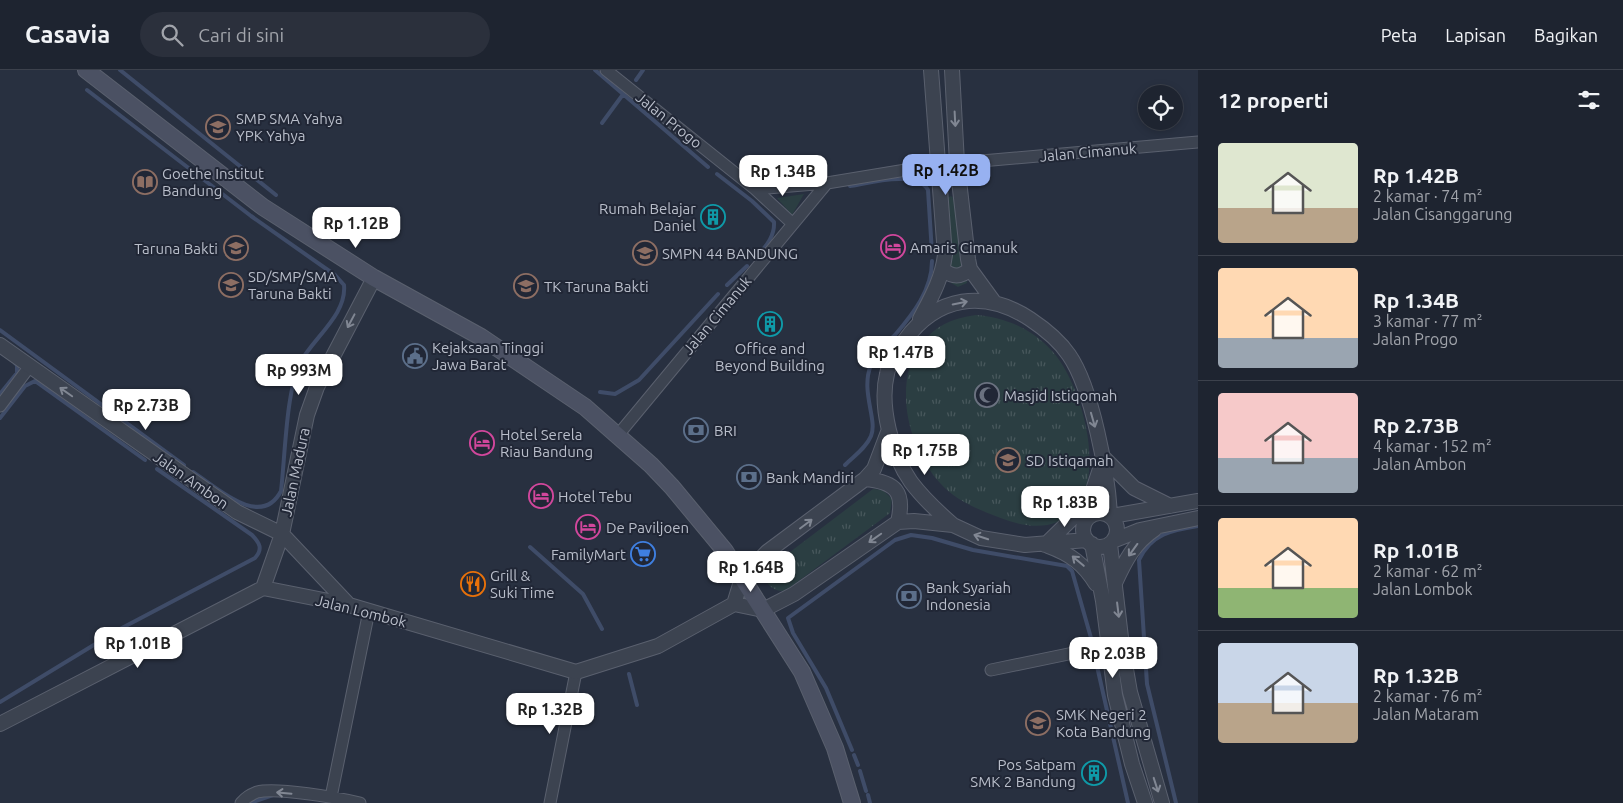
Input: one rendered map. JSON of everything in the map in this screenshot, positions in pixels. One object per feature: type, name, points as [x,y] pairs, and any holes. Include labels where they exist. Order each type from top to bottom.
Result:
[{"type":"main road","points":[[86,70],[263,207],[374,278],[481,337],[585,407],[618,434],[672,487],[725,551],[763,610],[802,672],[819,708],[852,803]]},
{"type":"street","name":"Jalan Progo","points":[[606,70],[755,189],[793,224]]},
{"type":"street","points":[[931,70],[936,165],[945,255],[943,270],[917,325],[899,348],[887,373],[885,391],[888,432],[898,460],[910,481],[928,502],[953,525]]},
{"type":"street","points":[[952,70],[957,163],[970,269],[994,302]]},
{"type":"street","name":"Jalan Cimanuk","points":[[618,434],[827,182],[936,165],[1198,142]]},
{"type":"street","points":[[755,189],[827,182]]},
{"type":"street","points":[[943,270],[955,276],[964,275],[970,269]]},
{"type":"street","name":"Jalan Madura","points":[[263,588],[282,534],[307,415],[317,387],[374,278]]},
{"type":"street","points":[[917,325],[931,313],[944,307],[961,302],[994,302],[1021,313],[1050,332],[1070,355],[1083,383],[1108,486],[1111,516],[1117,525],[1112,542],[1122,646],[1130,692],[1148,760],[1162,803]]},
{"type":"street","name":"Jalan Ambon","points":[[0,346],[237,512],[282,534],[349,605]]},
{"type":"street","points":[[0,406],[30,366]]},
{"type":"street","points":[[734,604],[742,578],[767,552],[865,479],[874,469],[888,432]]},
{"type":"street","points":[[1102,459],[1134,488],[1170,506]]},
{"type":"street","points":[[1045,545],[1086,504],[1092,494],[1102,459]]},
{"type":"street","points":[[865,479],[881,481],[893,486],[900,497],[901,507],[898,522]]},
{"type":"street","points":[[1145,803],[1132,764],[1115,694],[1100,590],[1089,542],[1083,530],[1086,519],[1096,513],[1111,516],[1198,501]]},
{"type":"street","points":[[550,803],[576,672],[658,646],[734,604],[763,610],[794,594],[898,522],[914,520],[953,525],[981,538],[1003,543],[1045,545],[1089,542],[1101,547],[1140,530],[1198,518]]},
{"type":"street","points":[[1115,583],[1132,549],[1142,538],[1162,525]]},
{"type":"street","points":[[1045,545],[1063,551],[1078,560],[1088,571],[1100,590]]},
{"type":"street","points":[[0,724],[263,588]]},
{"type":"street","name":"Jalan Lombok","points":[[263,588],[349,605],[576,672]]},
{"type":"street","points":[[331,797],[369,611]]},
{"type":"street","points":[[991,670],[1107,646]]},
{"type":"street","points":[[1132,764],[1148,760]]},
{"type":"street","points":[[241,803],[247,796],[258,792],[331,797],[360,803]]},
{"type":"green space","points":[[804,194],[792,215],[777,198]]},
{"type":"green space","points":[[951,196],[958,202],[967,283],[958,287],[951,283],[943,200]]},
{"type":"green space","points":[[976,315],[1008,321],[1036,336],[1052,351],[1064,367],[1074,389],[1083,414],[1088,441],[1089,467],[1085,490],[1075,509],[1057,522],[1042,526],[1020,524],[982,511],[959,499],[940,483],[924,461],[913,436],[907,409],[907,383],[913,359],[926,338],[947,323]]},
{"type":"green space","points":[[873,489],[883,490],[892,499],[890,513],[785,591],[777,590],[767,583],[765,571]]},
{"type":"waterway","points":[[120,70],[276,195]]},
{"type":"waterway","points":[[595,70],[708,167]]},
{"type":"waterway","points":[[636,80],[643,70]]},
{"type":"waterway","points":[[87,90],[251,216],[335,275],[344,285],[344,296],[335,316],[306,354],[295,375],[289,408],[281,491],[272,502],[262,507],[250,506],[226,495],[193,472]]},
{"type":"waterway","points":[[602,123],[624,93]]},
{"type":"waterway","points":[[717,174],[752,201],[774,222],[771,237],[756,258]]},
{"type":"waterway","points":[[850,186],[892,179],[903,179],[922,184],[928,190],[932,253]]},
{"type":"waterway","points":[[845,465],[863,448],[869,440],[873,429],[867,385],[873,360],[915,310],[929,282],[932,261]]},
{"type":"waterway","points":[[727,285],[747,266]]},
{"type":"waterway","points":[[600,392],[615,394],[639,380],[718,294]]},
{"type":"waterway","points":[[0,330],[184,465]]},
{"type":"waterway","points":[[0,394],[17,373],[17,365],[15,363]]},
{"type":"waterway","points":[[0,418],[25,386],[35,381],[145,460]]},
{"type":"waterway","points":[[0,702],[120,629],[255,558],[260,546],[252,535],[157,469]]},
{"type":"waterway","points":[[1176,803],[1147,684],[1139,560],[1144,551],[1156,539],[1180,529],[1198,526]]},
{"type":"waterway","points":[[852,750],[826,688],[793,633],[788,618],[895,540],[911,535],[932,538],[973,550],[1067,566],[1072,571],[1093,645]]},
{"type":"waterway","points":[[530,547],[583,594],[602,629]]},
{"type":"waterway","points":[[1094,653],[1128,803]]},
{"type":"waterway","points":[[629,674],[637,705]]},
{"type":"waterway","points":[[854,755],[858,765]]},
{"type":"waterway","points":[[860,771],[866,791]]},
{"type":"waterway","points":[[250,803],[273,795]]},
{"type":"waterway","points":[[868,795],[870,803]]},
{"type":"place","name":"SMP SMA Yahya YPK Yahya","points":[[218,127]]},
{"type":"place","name":"Goethe Institut Bandung","points":[[145,182]]},
{"type":"place","name":"Rumah Belajar Daniel","points":[[713,217]]},
{"type":"place","name":"Amaris Cimanuk","points":[[893,247]]},
{"type":"place","name":"Taruna Bakti","points":[[236,248]]},
{"type":"place","name":"SMPN 44 BANDUNG","points":[[645,253]]},
{"type":"place","name":"SD/SMP/SMA Taruna Bakti","points":[[231,285]]},
{"type":"place","name":"TK Taruna Bakti","points":[[526,286]]},
{"type":"place","name":"Office and Beyond Building","points":[[770,324]]},
{"type":"place","name":"Kejaksaan Tinggi Jawa Barat","points":[[415,356]]},
{"type":"place","name":"Masjid Istiqomah","points":[[987,395]]},
{"type":"place","name":"BRI","points":[[696,430]]},
{"type":"place","name":"Hotel Serela Riau Bandung","points":[[482,443]]},
{"type":"place","name":"SD Istiqamah","points":[[1008,460]]},
{"type":"place","name":"Bank Mandiri","points":[[749,477]]},
{"type":"place","name":"Hotel Tebu","points":[[541,496]]},
{"type":"place","name":"De Paviljoen","points":[[588,527]]},
{"type":"place","name":"FamilyMart","points":[[643,554]]},
{"type":"place","name":"Grill & Suki Time","points":[[473,584]]},
{"type":"place","name":"Bank Syariah Indonesia","points":[[909,596]]},
{"type":"place","name":"SMK Negeri 2 Kota Bandung","points":[[1038,723]]},
{"type":"place","name":"Pos Satpam SMK 2 Bandung","points":[[1094,773]]}]
